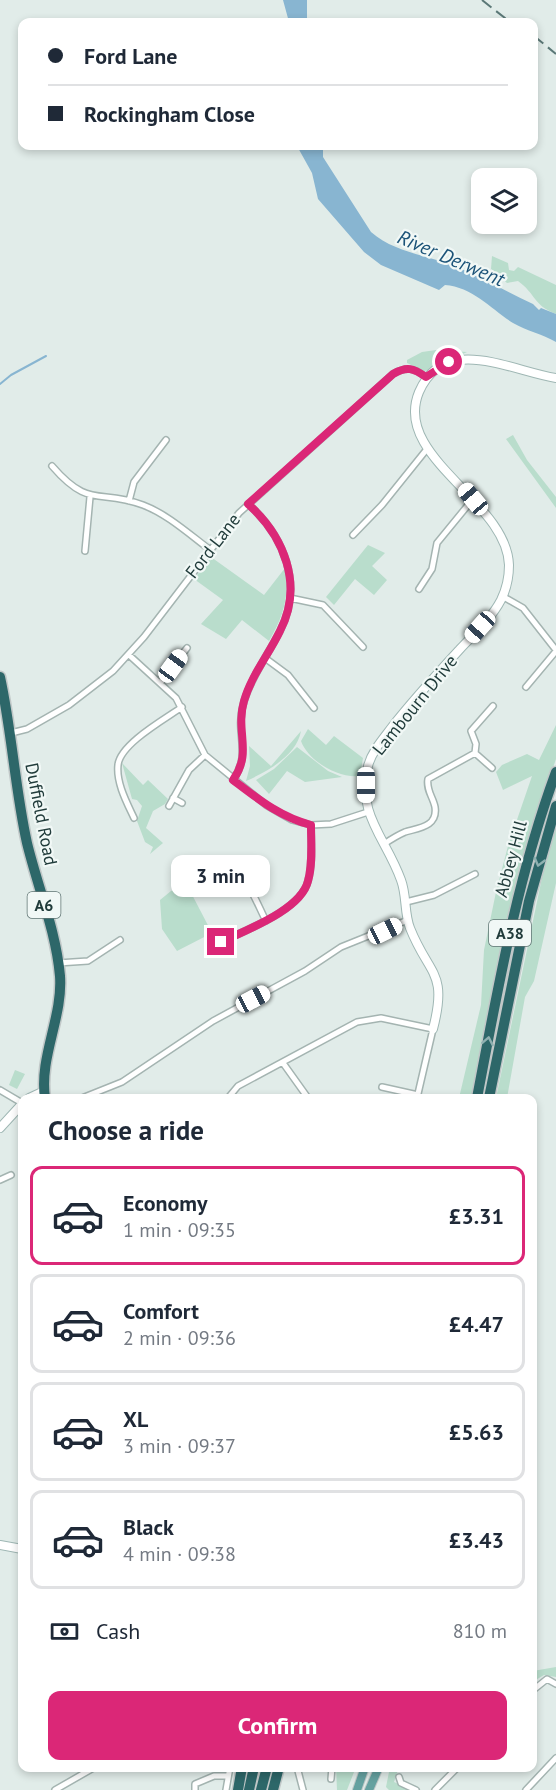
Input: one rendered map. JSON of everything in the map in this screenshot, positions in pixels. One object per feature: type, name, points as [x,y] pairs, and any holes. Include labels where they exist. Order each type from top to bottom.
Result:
[{"type":"highway","name":"Duffield Road","points":[[0,677],[26,835],[58,963],[59,999],[46,1066],[44,1094]]},
{"type":"highway","name":"Abbey Hill","points":[[478,1094],[519,889],[541,812],[556,772]]},
{"type":"highway","name":"Abbey Hill","points":[[490,1094],[529,901],[556,806]]},
{"type":"highway","points":[[238,1790],[241,1772]]},
{"type":"highway","points":[[249,1790],[253,1772]]},
{"type":"highway","points":[[261,1790],[266,1772]]},
{"type":"highway","points":[[273,1790],[278,1772]]},
{"type":"main road","points":[[367,1790],[376,1772]]},
{"type":"street","points":[[426,377],[449,362],[470,358],[556,378]]},
{"type":"street","name":"Ford Lane","points":[[11,733],[27,729],[69,705],[96,686],[129,656],[209,549],[248,504],[393,374],[404,368],[414,369],[426,377]]},
{"type":"street","name":"Lambourn Drive","points":[[418,1094],[440,999],[438,983],[408,920],[401,879],[368,812],[366,785],[372,754],[407,709],[490,616],[502,596],[509,566],[504,543],[473,499],[427,449],[419,432],[416,406],[426,377]]},
{"type":"street","points":[[129,501],[134,483],[166,440]]},
{"type":"street","points":[[353,535],[382,505],[427,449]]},
{"type":"street","points":[[51,466],[66,483],[90,496],[129,501],[152,509],[209,549]]},
{"type":"street","points":[[85,551],[90,496]]},
{"type":"street","points":[[419,589],[432,569],[437,543],[473,499]]},
{"type":"street","points":[[233,780],[244,760],[240,729],[242,708],[285,621],[290,598],[289,566],[283,548],[270,527],[248,504]]},
{"type":"street","points":[[502,596],[522,608],[556,650],[526,687]]},
{"type":"street","points":[[290,598],[323,605],[363,647]]},
{"type":"street","points":[[161,682],[187,648]]},
{"type":"street","points":[[129,656],[161,682],[182,707],[205,755],[266,805],[291,820],[311,825],[331,824],[368,812]]},
{"type":"street","points":[[265,658],[288,675],[314,708]]},
{"type":"street","points":[[492,768],[476,753],[476,744],[471,731],[493,706]]},
{"type":"street","points":[[134,819],[118,778],[119,759],[136,740],[182,707]]},
{"type":"street","points":[[384,844],[404,832],[427,826],[435,813],[428,788],[428,779],[476,753]]},
{"type":"street","points":[[169,806],[189,770],[205,755]]},
{"type":"street","points":[[173,798],[182,803]]},
{"type":"street","points":[[131,811],[138,808]]},
{"type":"street","points":[[221,942],[266,921],[298,899],[308,883],[311,825]]},
{"type":"street","points":[[177,877],[214,861],[227,864],[241,876],[266,921]]},
{"type":"street","points":[[406,902],[434,895],[474,874]]},
{"type":"street","points":[[92,1094],[122,1082],[213,1020],[305,971],[341,947],[408,920]]},
{"type":"street","points":[[58,963],[88,961],[120,940]]},
{"type":"street","points":[[231,1094],[238,1086],[369,1018],[381,1018],[433,1029]]},
{"type":"street","points":[[283,1063],[305,1094]]},
{"type":"street","points":[[382,1087],[410,1094]]},
{"type":"street","points":[[0,1090],[18,1101]]},
{"type":"street","points":[[0,1128],[18,1108]]},
{"type":"street","points":[[0,1180],[11,1175]]},
{"type":"street","points":[[0,1545],[18,1548]]},
{"type":"street","points":[[537,1687],[547,1679],[556,1684]]},
{"type":"street","points":[[526,1790],[556,1758]]},
{"type":"street","points":[[56,1790],[87,1772]]},
{"type":"street","points":[[226,1790],[229,1772]]},
{"type":"street","points":[[298,1772],[303,1790]]},
{"type":"street","points":[[331,1779],[332,1772]]},
{"type":"street","points":[[435,1790],[453,1772]]},
{"type":"street","points":[[194,1785],[214,1776],[228,1776]]},
{"type":"street","points":[[399,1777],[401,1783],[416,1790]]},
{"type":"street","points":[[358,1786],[367,1790]]},
{"type":"green space","points":[[492,256],[508,263],[509,270],[514,271],[518,267],[556,285],[556,314],[543,307],[518,281],[507,283],[491,269]]},
{"type":"green space","points":[[436,350],[467,352],[430,370],[424,371],[407,363],[407,360],[422,352]]},
{"type":"green space","points":[[513,435],[527,460],[556,497],[556,508],[506,439]]},
{"type":"green space","points":[[368,545],[385,553],[372,566],[387,580],[374,595],[355,579],[334,605],[326,597]]},
{"type":"green space","points":[[211,557],[264,595],[285,568],[286,597],[278,623],[269,641],[242,620],[226,639],[201,624],[223,600],[194,579]]},
{"type":"green space","points":[[556,725],[556,759],[520,866],[506,925],[474,1094],[460,1094],[481,1005],[484,950],[496,892],[508,846],[532,776],[503,790],[496,772],[502,765],[527,754],[539,760]]},
{"type":"green space","points":[[308,729],[326,745],[334,736],[363,758],[360,776],[343,775],[317,762],[301,741]]},
{"type":"green space","points":[[301,731],[294,748],[280,762],[246,781],[250,766],[249,746],[271,766]]},
{"type":"green space","points":[[297,747],[328,771],[342,777],[305,782],[287,771],[269,794],[256,780],[274,769]]},
{"type":"green space","points":[[122,763],[143,785],[148,780],[168,799],[165,804],[153,811],[146,828],[163,843],[150,854],[153,847],[145,842],[137,821],[142,806],[137,800],[132,799]]},
{"type":"green space","points":[[556,828],[556,883],[534,981],[525,997],[508,1094],[497,1094],[543,873]]},
{"type":"green space","points":[[187,885],[212,933],[177,951],[162,929],[160,900],[171,891]]},
{"type":"green space","points":[[15,1070],[25,1074],[17,1089],[9,1085]]},
{"type":"green space","points":[[556,1667],[556,1677],[544,1675],[537,1679],[537,1670]]},
{"type":"green space","points":[[336,1772],[354,1772],[347,1790],[337,1790]]},
{"type":"green space","points":[[389,1772],[397,1772],[394,1782],[413,1790],[389,1790],[386,1787]]},
{"type":"water","points":[[283,0],[307,0],[307,18],[288,18]]},
{"type":"water","points":[[299,150],[323,150],[323,157],[371,232],[380,239],[412,253],[457,267],[533,304],[539,310],[541,308],[556,314],[556,342],[513,323],[464,290],[445,285],[439,290],[381,265],[364,252],[318,199],[312,173]]},
{"type":"waterway","points":[[0,384],[11,375],[46,356]]},
{"type":"railway","points":[[482,0],[505,18]]},
{"type":"railway","points":[[538,39],[556,54]]},
{"type":"route","points":[[221,942],[286,909],[298,899],[304,890],[308,883],[309,873],[311,825],[291,820],[266,805],[233,780],[244,760],[240,719],[245,698],[285,621],[291,592],[289,566],[281,544],[270,527],[248,504],[393,374],[404,368],[414,369],[426,377],[449,362]]},
{"type":"water label","name":"River Derwent","points":[[451,258]]}]
